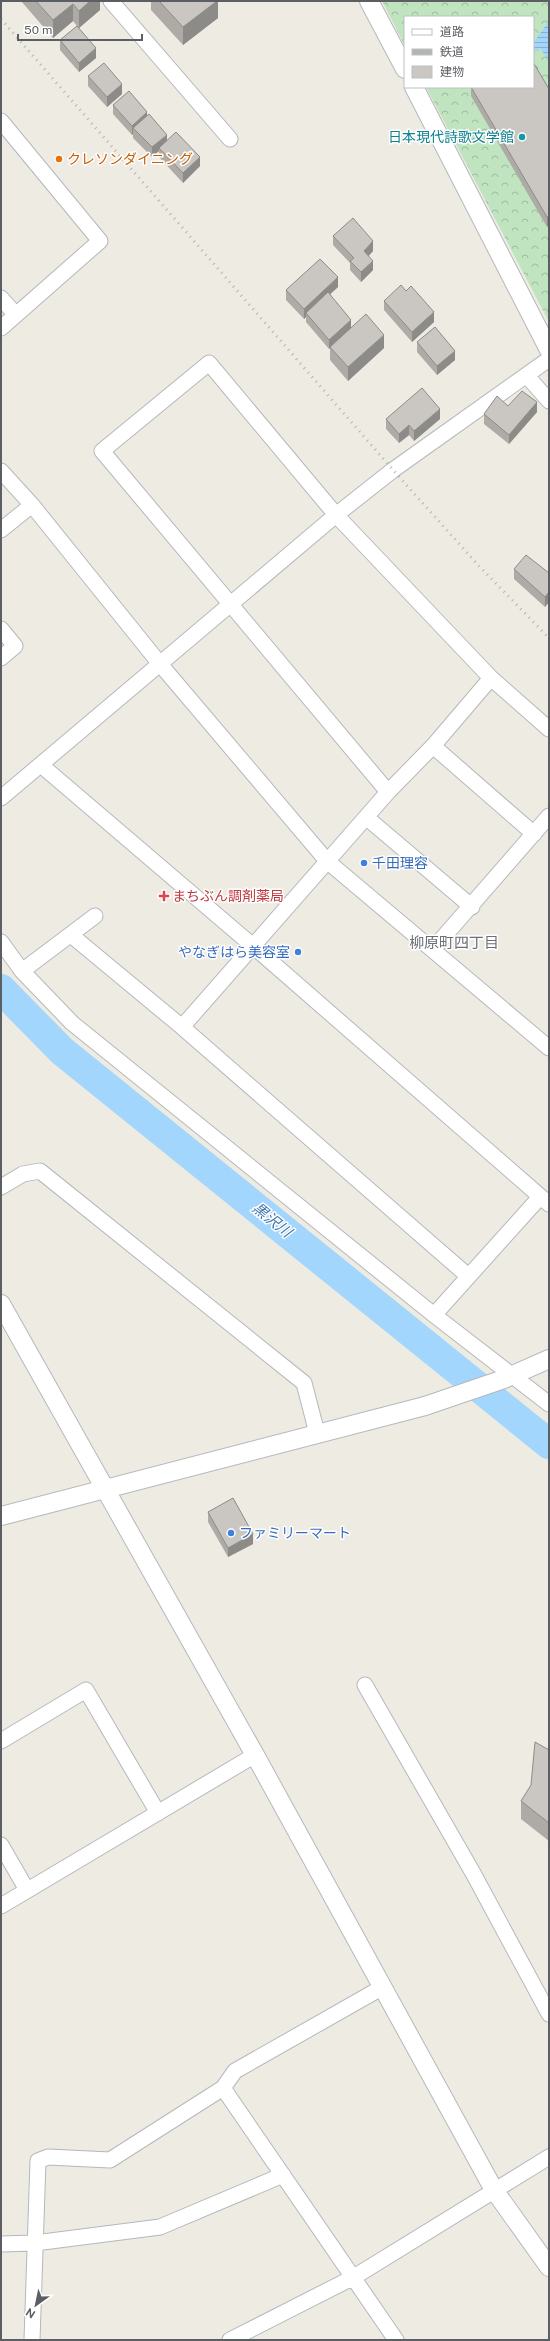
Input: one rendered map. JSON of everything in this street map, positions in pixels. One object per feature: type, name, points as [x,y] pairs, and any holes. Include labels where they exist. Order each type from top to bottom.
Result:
[{"type":"street","points":[[111,1],[230,139]]},
{"type":"street","points":[[369,1],[404,67]]},
{"type":"street","points":[[415,88],[549,350]]},
{"type":"street","points":[[1,121],[100,242],[1,328]]},
{"type":"street","points":[[1,298],[16,315]]},
{"type":"street","points":[[1,798],[41,766],[336,515],[393,470],[549,359]]},
{"type":"street","points":[[388,792],[102,451],[209,363],[336,515],[491,678],[549,729]]},
{"type":"street","points":[[526,376],[549,401]]},
{"type":"street","points":[[1,471],[32,505],[160,664],[327,862],[433,949],[549,1048]]},
{"type":"street","points":[[1,530],[32,505]]},
{"type":"street","points":[[1,629],[15,646],[1,658]]},
{"type":"street","points":[[182,1026],[367,818],[388,792],[433,746],[491,678]]},
{"type":"street","points":[[433,746],[534,834]]},
{"type":"street","points":[[41,766],[253,946],[545,1200],[468,1276],[434,1315]]},
{"type":"street","points":[[433,949],[472,907],[549,816]]},
{"type":"street","points":[[367,818],[472,907]]},
{"type":"street","points":[[22,971],[95,916]]},
{"type":"street","points":[[70,934],[182,1026],[468,1276]]},
{"type":"street","points":[[1,942],[22,971],[72,1023],[434,1315],[508,1377],[549,1404]]},
{"type":"street","points":[[1,1186],[23,1174],[40,1171],[304,1383],[317,1433]]},
{"type":"street","points":[[1,1304],[103,1488],[255,1755],[494,2190],[549,2267]]},
{"type":"street","points":[[1,1516],[103,1488],[425,1406],[508,1377],[549,1359]]},
{"type":"street","points":[[365,1685],[425,1794],[473,1873],[549,2014]]},
{"type":"street","points":[[1,1741],[86,1690],[158,1813]]},
{"type":"street","points":[[1,1906],[255,1755]]},
{"type":"street","points":[[1,1846],[27,1890]]},
{"type":"street","points":[[32,2340],[38,2161],[48,2157],[110,2160],[224,2088],[235,2071],[383,1987]]},
{"type":"street","points":[[224,2088],[354,2276],[396,2340]]},
{"type":"street","points":[[230,2340],[354,2276],[549,2157]]},
{"type":"street","points":[[1,2244],[35,2243],[160,2226],[283,2174]]},
{"type":"green space","points":[[382,1],[549,1],[549,322],[427,88],[534,88],[534,16],[404,16],[404,44]]},
{"type":"water","points":[[549,21],[549,61],[540,48],[534,52],[534,42]]},
{"type":"building","points":[[36,1],[90,1],[79,11],[73,4],[53,20]]},
{"type":"building","points":[[159,1],[217,1],[183,27]]},
{"type":"building","points":[[77,26],[96,48],[79,63],[60,40]]},
{"type":"building","points":[[104,63],[122,84],[107,97],[88,76]]},
{"type":"building","name":"日本現代詩歌文学館","points":[[534,64],[549,89],[549,216],[547,217],[472,88],[534,88]]},
{"type":"building","points":[[129,91],[147,112],[132,126],[113,105]]},
{"type":"building","points":[[149,114],[167,135],[152,147],[133,128]]},
{"type":"building","points":[[176,132],[200,157],[183,173],[159,148]]},
{"type":"building","points":[[353,218],[373,241],[364,251],[373,261],[361,272],[350,261],[354,258],[333,236]]},
{"type":"building","points":[[320,259],[338,277],[304,309],[286,290]]},
{"type":"building","points":[[401,285],[406,291],[411,286],[434,312],[412,332],[384,301]]},
{"type":"building","points":[[328,292],[351,320],[329,340],[306,313]]},
{"type":"building","points":[[366,314],[384,335],[348,367],[330,347]]},
{"type":"building","points":[[435,327],[455,351],[437,366],[417,342]]},
{"type":"building","points":[[422,388],[440,409],[414,431],[409,425],[399,434],[386,419]]},
{"type":"building","points":[[522,391],[537,402],[509,435],[484,414],[497,396],[508,406]]},
{"type":"building","points":[[526,555],[549,573],[549,592],[545,597],[514,569]]},
{"type":"building","name":"ファミリーマート","points":[[233,1498],[253,1534],[228,1548],[208,1512]]},
{"type":"building","points":[[535,1742],[549,1750],[549,1823],[521,1801],[531,1785]]},
{"type":"waterway","name":"黒沢川","points":[[1,989],[62,1051],[549,1444]]},
{"type":"railway","points":[[1,19],[393,470],[479,566],[549,638]]},
{"type":"place","name":"日本現代詩歌文学館","points":[[522,137]]},
{"type":"place","name":"クレソンダイニング","points":[[59,159]]},
{"type":"place","name":"千田理容","points":[[364,863]]},
{"type":"place","name":"まちぶん調剤薬局","points":[[164,896]]},
{"type":"place","name":"やなぎはら美容室","points":[[298,952]]},
{"type":"place","name":"ファミリーマート","points":[[231,1533]]},
{"type":"district","name":"柳原町四丁目","points":[[454,943]]}]
